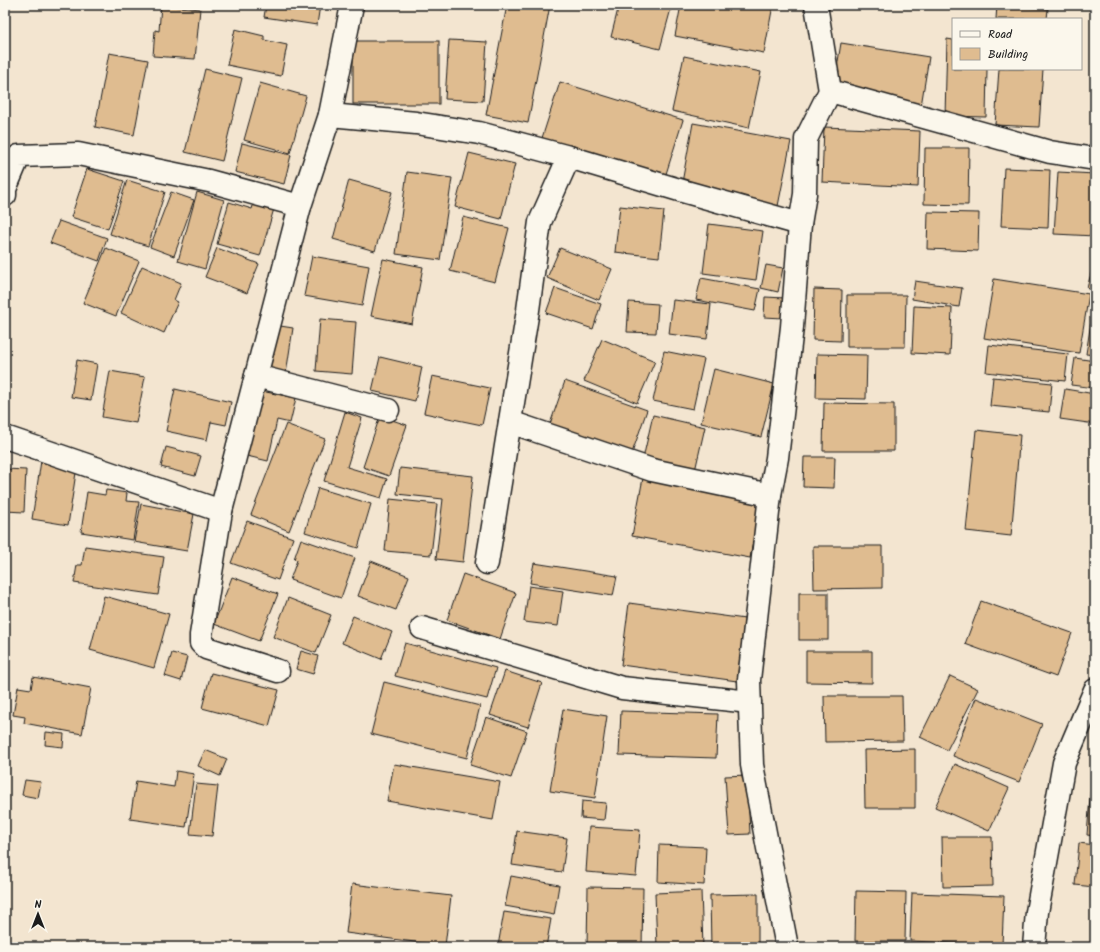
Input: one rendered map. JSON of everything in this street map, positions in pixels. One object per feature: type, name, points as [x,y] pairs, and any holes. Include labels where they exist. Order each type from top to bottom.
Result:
[{"type":"street","points":[[278,671],[206,648],[200,643],[221,511],[300,206],[330,115],[352,5]]},
{"type":"street","points":[[788,947],[752,764],[749,680],[770,495],[777,458],[792,327],[800,224],[805,194],[806,139],[830,91],[816,5]]},
{"type":"street","points":[[830,91],[1050,152],[1095,159]]},
{"type":"street","points":[[330,115],[416,123],[479,133],[569,157],[800,224]]},
{"type":"street","points":[[5,195],[5,189],[19,156],[78,154],[209,181],[300,206]]},
{"type":"street","points":[[487,563],[540,222],[569,157]]},
{"type":"street","points":[[256,376],[388,410]]},
{"type":"street","points":[[510,422],[652,470],[770,495]]},
{"type":"street","points":[[5,437],[221,511]]},
{"type":"street","points":[[422,628],[622,688],[750,702]]},
{"type":"street","points":[[1034,947],[1037,912],[1064,763],[1095,690]]},
{"type":"building","points":[[161,5],[200,9],[195,59],[153,56],[155,30],[159,31]]},
{"type":"building","points":[[266,5],[320,5],[317,25],[264,17]]},
{"type":"building","points":[[507,5],[550,5],[528,123],[486,115]]},
{"type":"building","points":[[619,5],[672,5],[660,49],[611,37]]},
{"type":"building","points":[[681,5],[773,5],[764,53],[675,36]]},
{"type":"building","points":[[997,5],[1048,9],[1047,18],[996,18]]},
{"type":"building","points":[[235,29],[264,36],[264,40],[287,45],[281,76],[227,65]]},
{"type":"building","points":[[947,39],[952,40],[952,70],[987,70],[986,117],[945,116]]},
{"type":"building","points":[[449,40],[487,42],[483,101],[445,99]]},
{"type":"building","points":[[353,41],[439,41],[439,104],[353,104]]},
{"type":"building","points":[[841,43],[929,57],[921,106],[833,92]]},
{"type":"building","points":[[109,53],[148,60],[134,135],[95,127]]},
{"type":"building","points":[[684,56],[761,72],[749,128],[672,111]]},
{"type":"building","points":[[205,69],[242,78],[222,161],[185,152]]},
{"type":"building","points":[[999,70],[1043,70],[1039,127],[995,125]]},
{"type":"building","points":[[560,82],[683,120],[665,177],[542,138]]},
{"type":"building","points":[[260,83],[306,96],[290,153],[244,140]]},
{"type":"building","points":[[693,123],[791,141],[778,206],[681,188]]},
{"type":"building","points":[[824,127],[920,131],[918,187],[822,182]]},
{"type":"building","points":[[242,143],[291,155],[284,184],[235,172]]},
{"type":"building","points":[[925,148],[969,148],[968,205],[924,204]]},
{"type":"building","points":[[469,153],[515,164],[501,219],[455,207]]},
{"type":"building","points":[[1004,168],[1050,170],[1048,228],[1001,226]]},
{"type":"building","points":[[87,169],[124,181],[108,229],[71,217]]},
{"type":"building","points":[[407,172],[452,178],[440,260],[396,254]]},
{"type":"building","points":[[1058,172],[1095,174],[1095,236],[1054,234]]},
{"type":"building","points":[[127,180],[165,192],[148,246],[110,234]]},
{"type":"building","points":[[349,180],[392,192],[375,251],[333,239]]},
{"type":"building","points":[[171,192],[194,200],[174,256],[150,247]]},
{"type":"building","points":[[197,192],[224,200],[205,269],[178,261]]},
{"type":"building","points":[[256,196],[276,202],[260,256],[217,244],[229,202],[252,209]]},
{"type":"building","points":[[620,206],[664,211],[659,257],[615,252]]},
{"type":"building","points":[[928,212],[979,213],[978,251],[927,249]]},
{"type":"building","points":[[463,217],[509,228],[495,282],[450,271]]},
{"type":"building","points":[[59,221],[107,238],[99,261],[50,243]]},
{"type":"building","points":[[709,224],[763,231],[756,280],[703,273]]},
{"type":"building","points":[[106,248],[139,261],[116,316],[83,303]]},
{"type":"building","points":[[217,248],[259,264],[247,293],[205,277]]},
{"type":"building","points":[[560,248],[612,269],[599,300],[547,278]]},
{"type":"building","points":[[312,256],[369,266],[362,306],[304,296]]},
{"type":"building","points":[[383,259],[423,267],[412,324],[371,316]]},
{"type":"building","points":[[1095,259],[1095,291],[1087,288]]},
{"type":"building","points":[[766,265],[783,268],[778,292],[761,288]]},
{"type":"building","points":[[142,266],[181,283],[174,300],[178,302],[164,333],[121,313]]},
{"type":"building","points":[[701,278],[760,289],[755,311],[696,300]]},
{"type":"building","points":[[994,279],[1089,294],[1079,353],[984,338]]},
{"type":"building","points":[[915,281],[962,288],[959,307],[912,299]]},
{"type":"building","points":[[555,288],[601,304],[593,329],[546,313]]},
{"type":"building","points":[[814,289],[842,290],[841,341],[813,340]]},
{"type":"building","points":[[847,295],[906,295],[905,347],[847,347]]},
{"type":"building","points":[[765,297],[785,298],[783,318],[764,317]]},
{"type":"building","points":[[673,300],[711,304],[707,339],[669,334]]},
{"type":"building","points":[[629,302],[658,304],[656,333],[627,332]]},
{"type":"building","points":[[1094,303],[1095,304],[1095,355],[1086,354]]},
{"type":"building","points":[[914,306],[952,308],[950,355],[912,353]]},
{"type":"building","points":[[320,319],[356,322],[352,374],[316,371]]},
{"type":"building","points":[[274,325],[293,328],[286,374],[267,372]]},
{"type":"building","points":[[602,339],[655,361],[637,403],[584,381]]},
{"type":"building","points":[[989,345],[1068,354],[1065,381],[986,372]]},
{"type":"building","points":[[664,351],[704,359],[693,409],[653,401]]},
{"type":"building","points":[[817,354],[867,355],[866,399],[816,398]]},
{"type":"building","points":[[380,357],[422,367],[415,401],[372,391]]},
{"type":"building","points":[[1075,358],[1095,361],[1095,388],[1071,385]]},
{"type":"building","points":[[77,360],[97,364],[91,400],[71,397]]},
{"type":"building","points":[[714,369],[774,384],[761,437],[701,423]]},
{"type":"building","points":[[110,371],[145,377],[136,423],[102,417]]},
{"type":"building","points":[[432,376],[490,388],[482,425],[424,413]]},
{"type":"building","points":[[993,377],[1052,383],[1049,412],[990,406]]},
{"type":"building","points":[[565,381],[647,410],[632,453],[550,424]]},
{"type":"building","points":[[175,389],[231,402],[226,425],[211,422],[207,440],[166,431]]},
{"type":"building","points":[[1065,389],[1095,394],[1095,424],[1060,419]]},
{"type":"building","points":[[261,391],[296,398],[290,423],[277,420],[268,461],[247,456]]},
{"type":"building","points":[[824,403],[894,404],[894,451],[823,451]]},
{"type":"building","points":[[345,412],[362,418],[347,467],[387,479],[381,498],[324,481]]},
{"type":"building","points":[[653,415],[705,427],[694,475],[642,463]]},
{"type":"building","points":[[380,416],[407,425],[389,476],[363,467]]},
{"type":"building","points":[[286,424],[325,439],[289,531],[251,515]]},
{"type":"building","points":[[976,430],[1020,435],[1011,536],[966,531]]},
{"type":"building","points":[[166,447],[201,456],[195,476],[161,467]]},
{"type":"building","points":[[804,457],[835,457],[834,488],[803,487]]},
{"type":"building","points":[[41,461],[77,466],[68,525],[32,519]]},
{"type":"building","points":[[400,468],[473,476],[463,562],[436,559],[443,499],[397,494]]},
{"type":"building","points":[[5,469],[26,470],[24,512],[5,511]]},
{"type":"building","points":[[643,478],[761,500],[750,558],[632,536]]},
{"type":"building","points":[[318,488],[371,504],[358,548],[305,532]]},
{"type":"building","points":[[106,490],[127,493],[126,501],[139,502],[133,540],[81,532],[87,492],[105,495]]},
{"type":"building","points":[[390,499],[437,504],[431,555],[385,551]]},
{"type":"building","points":[[141,504],[194,514],[187,551],[134,542]]},
{"type":"building","points":[[247,521],[293,538],[278,580],[231,563]]},
{"type":"building","points":[[301,539],[355,558],[341,598],[290,580],[297,560],[294,559]]},
{"type":"building","points":[[85,546],[164,557],[158,595],[74,583],[77,565],[82,565]]},
{"type":"building","points":[[813,546],[882,546],[882,588],[814,589]]},
{"type":"building","points":[[371,561],[409,576],[396,610],[358,596]]},
{"type":"building","points":[[534,563],[617,576],[613,596],[530,583]]},
{"type":"building","points":[[463,574],[516,593],[500,639],[447,620]]},
{"type":"building","points":[[232,577],[278,594],[259,641],[214,624]]},
{"type":"building","points":[[529,586],[563,591],[558,626],[524,622]]},
{"type":"building","points":[[799,593],[828,593],[828,640],[799,640]]},
{"type":"building","points":[[104,596],[169,614],[154,668],[90,650]]},
{"type":"building","points":[[288,598],[331,615],[316,653],[273,637]]},
{"type":"building","points":[[981,601],[1072,633],[1056,677],[965,644]]},
{"type":"building","points":[[629,603],[745,619],[737,681],[621,665]]},
{"type":"building","points":[[353,616],[392,632],[381,659],[342,643]]},
{"type":"building","points":[[405,643],[496,668],[487,699],[395,676]]},
{"type":"building","points":[[301,651],[318,656],[313,674],[296,669]]},
{"type":"building","points":[[806,651],[872,651],[872,683],[806,682]]},
{"type":"building","points":[[172,653],[187,657],[181,681],[165,676]]},
{"type":"building","points":[[505,671],[542,683],[528,727],[490,715]]},
{"type":"building","points":[[211,673],[279,690],[269,726],[202,708]]},
{"type":"building","points":[[950,676],[978,689],[947,750],[920,737]]},
{"type":"building","points":[[33,677],[91,688],[82,734],[24,723],[25,717],[13,715],[18,687],[31,689]]},
{"type":"building","points":[[384,682],[480,706],[467,758],[371,734]]},
{"type":"building","points":[[824,696],[902,696],[903,741],[825,742]]},
{"type":"building","points":[[976,698],[1042,724],[1019,782],[953,756]]},
{"type":"building","points":[[563,709],[607,716],[595,798],[550,791]]},
{"type":"building","points":[[621,711],[718,714],[716,758],[619,755]]},
{"type":"building","points":[[486,717],[527,731],[511,778],[470,765]]},
{"type":"building","points":[[46,732],[64,734],[63,747],[45,745]]},
{"type":"building","points":[[915,749],[915,808],[865,808],[864,750]]},
{"type":"building","points":[[205,750],[227,759],[220,776],[198,766]]},
{"type":"building","points":[[394,764],[500,782],[493,820],[387,801]]},
{"type":"building","points":[[955,764],[1009,788],[989,831],[935,807]]},
{"type":"building","points":[[176,771],[194,774],[186,827],[130,819],[136,781],[174,787]]},
{"type":"building","points":[[747,775],[750,834],[729,835],[725,776]]},
{"type":"building","points":[[25,780],[41,782],[38,798],[22,795]]},
{"type":"building","points":[[196,784],[218,786],[212,836],[190,834]]},
{"type":"building","points":[[1091,785],[1095,786],[1095,836],[1087,835]]},
{"type":"building","points":[[582,801],[606,803],[604,820],[581,818]]},
{"type":"building","points":[[589,827],[640,830],[636,876],[586,872]]},
{"type":"building","points":[[517,831],[567,838],[562,872],[512,865]]},
{"type":"building","points":[[942,837],[992,837],[993,886],[943,887]]},
{"type":"building","points":[[1079,843],[1095,845],[1095,887],[1075,885]]},
{"type":"building","points":[[659,845],[706,847],[704,885],[658,882]]},
{"type":"building","points":[[511,876],[559,885],[554,915],[505,906]]},
{"type":"building","points":[[352,884],[451,896],[445,946],[346,933]]},
{"type":"building","points":[[588,887],[643,888],[642,947],[587,947]]},
{"type":"building","points":[[701,891],[703,947],[657,947],[655,893]]},
{"type":"building","points":[[856,891],[906,892],[905,941],[855,941]]},
{"type":"building","points":[[912,893],[1004,896],[1002,945],[910,941]]},
{"type":"building","points":[[758,894],[758,947],[711,947],[710,895]]},
{"type":"building","points":[[504,912],[551,919],[546,947],[498,946]]}]
